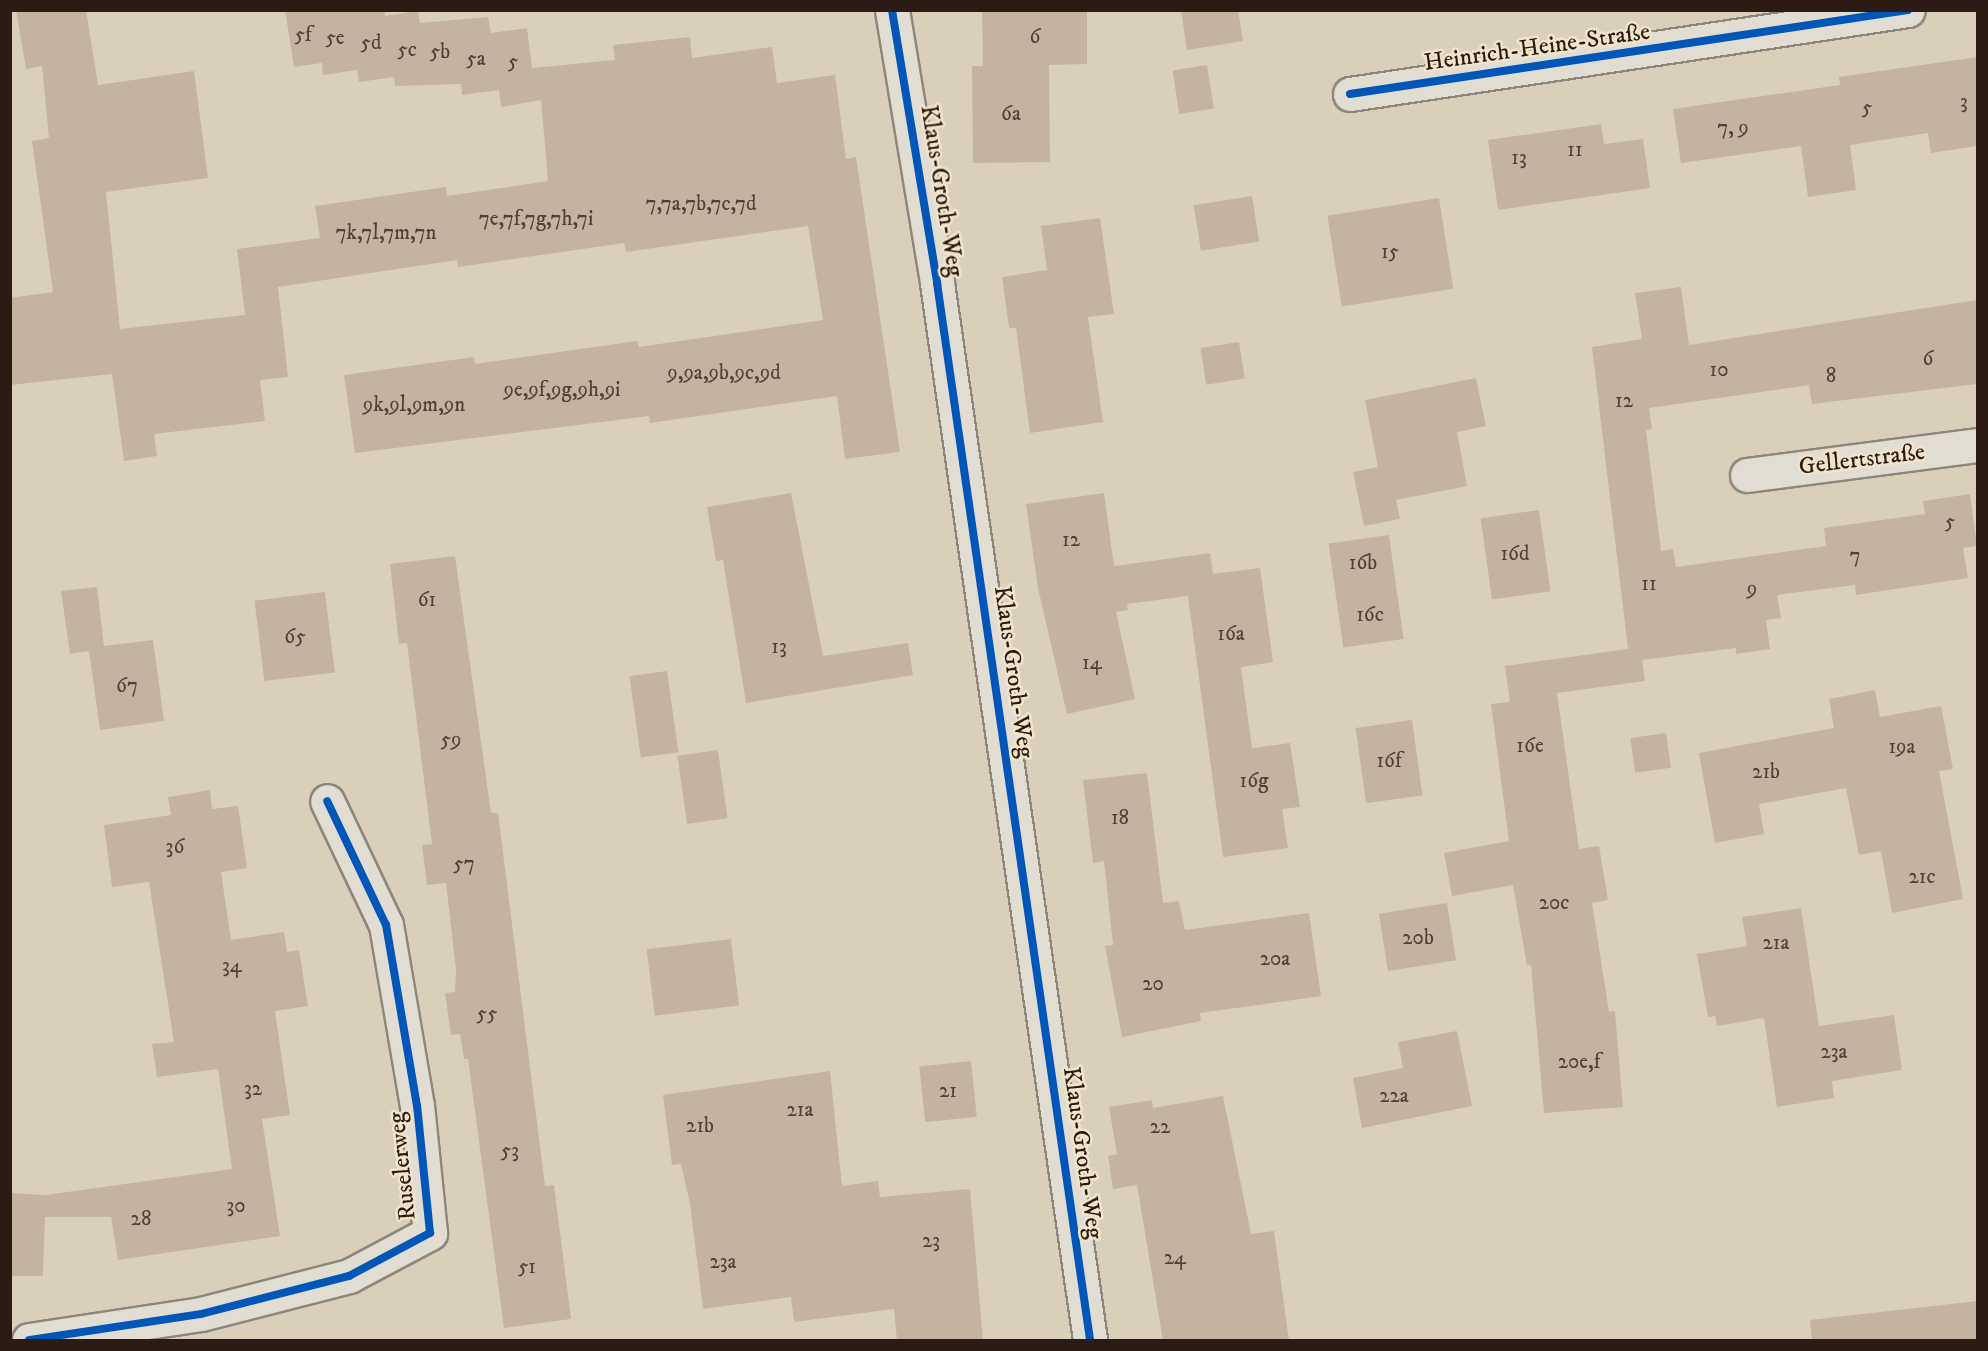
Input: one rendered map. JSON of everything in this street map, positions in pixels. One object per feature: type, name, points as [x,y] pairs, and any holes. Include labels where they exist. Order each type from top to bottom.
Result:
[{"type":"street","name":"Klaus-Groth-Weg","points":[[892,10],[937,284],[1090,1341]]},
{"type":"street","name":"Heinrich-Heine-Straße","points":[[1350,94],[1908,10]]},
{"type":"street","name":"Gellertstraße","points":[[1748,475],[1977,445]]},
{"type":"street","name":"Ruselerweg","points":[[29,1341],[201,1314],[349,1276],[430,1233],[417,1106],[386,925],[327,801]]},
{"type":"building","points":[[16,10],[86,10],[98,85],[194,71],[208,178],[106,192],[120,329],[245,315],[237,249],[320,238],[315,206],[446,187],[447,196],[548,181],[541,100],[501,107],[499,90],[462,95],[461,84],[395,86],[394,77],[359,82],[357,70],[323,75],[322,63],[294,67],[285,10],[384,10],[385,16],[418,11],[420,23],[488,17],[491,33],[527,28],[532,68],[615,60],[613,45],[690,37],[692,58],[772,47],[777,83],[835,75],[846,159],[856,157],[900,452],[845,459],[837,396],[650,423],[649,416],[355,453],[344,375],[474,357],[475,364],[637,341],[639,347],[823,320],[808,226],[626,252],[624,243],[458,267],[457,260],[278,287],[288,377],[260,380],[265,421],[154,434],[157,456],[124,461],[112,374],[10,385],[10,298],[53,292],[32,141],[49,138],[42,66],[26,69]]},
{"type":"building","points":[[982,10],[1087,10],[1087,64],[1049,65],[1050,162],[973,163],[972,66],[983,66]]},
{"type":"building","points":[[1181,10],[1238,10],[1243,41],[1187,50]]},
{"type":"building","points":[[1977,57],[1977,146],[1931,153],[1928,133],[1850,145],[1856,190],[1808,197],[1801,146],[1681,163],[1673,109],[1840,85],[1839,77]]},
{"type":"building","points":[[1207,65],[1214,108],[1179,114],[1172,70]]},
{"type":"building","points":[[1601,124],[1604,144],[1643,139],[1650,188],[1498,210],[1488,140]]},
{"type":"building","points":[[1252,196],[1259,241],[1201,251],[1194,205]]},
{"type":"building","points":[[1439,198],[1453,289],[1342,307],[1327,216]]},
{"type":"building","points":[[1100,218],[1114,314],[1088,317],[1103,422],[1030,433],[1016,328],[1009,328],[1002,277],[1047,270],[1041,226]]},
{"type":"building","points":[[1681,287],[1689,345],[1977,300],[1977,384],[1812,404],[1809,385],[1649,408],[1652,429],[1646,430],[1661,551],[1673,549],[1676,567],[1826,546],[1824,528],[1925,514],[1923,501],[1970,494],[1977,546],[1963,548],[1968,578],[1856,595],[1855,585],[1777,595],[1781,618],[1766,620],[1770,649],[1736,654],[1736,648],[1642,660],[1645,681],[1557,693],[1579,849],[1599,846],[1608,900],[1592,903],[1609,1012],[1615,1011],[1623,1107],[1544,1113],[1531,965],[1527,966],[1513,885],[1452,896],[1444,853],[1509,841],[1491,704],[1510,702],[1505,666],[1628,649],[1592,347],[1642,339],[1635,293]]},
{"type":"building","points":[[1239,342],[1245,379],[1206,385],[1200,348]]},
{"type":"building","points":[[1476,378],[1486,426],[1457,432],[1467,486],[1396,500],[1400,519],[1364,526],[1353,472],[1378,467],[1365,400]]},
{"type":"building","points":[[791,493],[823,656],[908,643],[913,675],[746,703],[723,560],[716,561],[707,507]]},
{"type":"building","points":[[1104,493],[1114,566],[1210,553],[1213,574],[1260,568],[1273,662],[1241,667],[1252,748],[1290,743],[1300,807],[1282,809],[1288,848],[1223,857],[1188,596],[1127,604],[1128,610],[1116,612],[1135,699],[1067,714],[1038,588],[1026,504]]},
{"type":"building","points":[[1539,510],[1550,591],[1492,599],[1481,518]]},
{"type":"building","points":[[1389,535],[1404,639],[1343,647],[1329,543]]},
{"type":"building","points":[[455,556],[491,813],[498,813],[545,1186],[554,1185],[571,1319],[504,1328],[468,1059],[464,1059],[460,1034],[451,1035],[445,993],[455,992],[456,970],[446,883],[427,885],[422,845],[432,844],[407,643],[399,644],[390,564]]},
{"type":"building","points":[[97,587],[104,646],[153,640],[164,721],[100,730],[89,651],[70,654],[61,591]]},
{"type":"building","points":[[325,592],[335,672],[264,681],[255,601]]},
{"type":"building","points":[[667,671],[678,752],[641,757],[629,676]]},
{"type":"building","points":[[1875,690],[1880,717],[1941,706],[1953,769],[1939,771],[1963,899],[1892,913],[1881,851],[1859,855],[1846,788],[1759,804],[1764,834],[1715,843],[1699,753],[1834,728],[1829,699]]},
{"type":"building","points":[[1412,720],[1423,795],[1366,803],[1356,728]]},
{"type":"building","points":[[1666,733],[1671,768],[1635,773],[1630,738]]},
{"type":"building","points":[[718,750],[728,818],[687,824],[677,756]]},
{"type":"building","points":[[1147,773],[1163,903],[1179,901],[1185,930],[1309,913],[1321,996],[1200,1013],[1201,1021],[1122,1037],[1105,946],[1113,945],[1104,861],[1093,863],[1083,780]]},
{"type":"building","points":[[210,790],[212,809],[238,806],[247,868],[221,872],[231,940],[284,932],[287,952],[299,950],[308,1006],[275,1011],[290,1115],[262,1119],[280,1236],[118,1260],[111,1217],[45,1217],[43,1276],[10,1276],[10,1193],[46,1195],[232,1169],[218,1069],[157,1077],[152,1044],[174,1042],[149,882],[112,887],[104,825],[171,815],[168,797]]},
{"type":"building","points":[[1447,903],[1456,960],[1388,971],[1379,914]]},
{"type":"building","points":[[1801,908],[1819,1026],[1894,1015],[1902,1070],[1832,1081],[1834,1098],[1777,1107],[1764,1018],[1717,1026],[1715,1016],[1708,1017],[1697,954],[1747,946],[1742,917]]},
{"type":"building","points":[[731,939],[739,1006],[655,1016],[647,949]]},
{"type":"building","points":[[1457,1031],[1472,1106],[1362,1128],[1353,1078],[1403,1068],[1398,1042]]},
{"type":"building","points":[[971,1061],[977,1117],[925,1122],[919,1066]]},
{"type":"building","points":[[830,1071],[842,1186],[878,1181],[880,1197],[970,1189],[983,1341],[897,1341],[894,1309],[794,1322],[791,1297],[703,1309],[690,1204],[681,1164],[672,1165],[663,1095]]},
{"type":"building","points":[[1223,1096],[1251,1234],[1274,1231],[1289,1341],[1163,1341],[1137,1185],[1113,1189],[1108,1156],[1117,1154],[1109,1107],[1152,1100],[1153,1108]]},
{"type":"building","points":[[1977,1301],[1977,1341],[1812,1341],[1810,1320]]},
{"type":"cycle path","points":[[892,10],[937,283],[1090,1340]]},
{"type":"cycle path","points":[[1350,94],[1908,10]]},
{"type":"cycle path","points":[[29,1340],[201,1314],[349,1276],[430,1233],[417,1106],[386,925],[327,801]]}]
